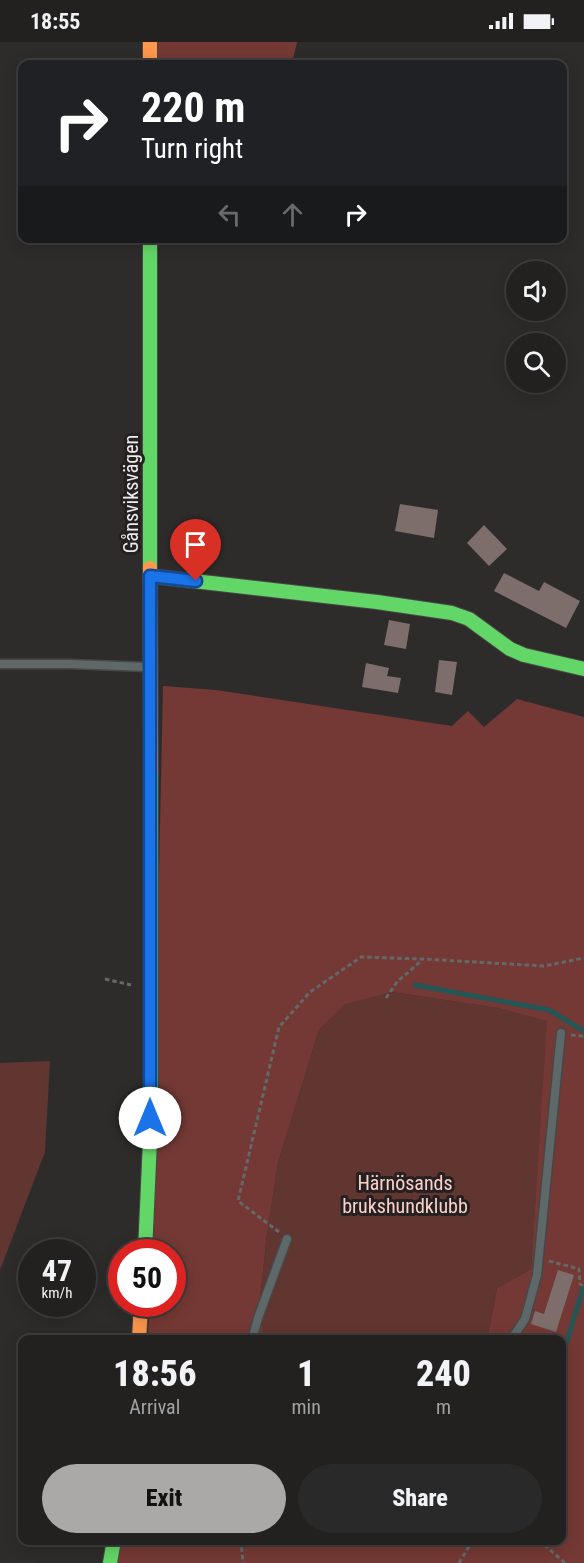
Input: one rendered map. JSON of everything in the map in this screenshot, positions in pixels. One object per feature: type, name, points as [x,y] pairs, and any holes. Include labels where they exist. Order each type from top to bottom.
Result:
[{"type":"main road","points":[[150,42],[150,60]]},
{"type":"main road","name":"Gånsviksvägen","points":[[145,1239],[150,1118],[151,989],[150,243]]},
{"type":"main road","points":[[150,576],[452,613],[469,619],[510,649],[524,655],[584,669]]},
{"type":"main road","points":[[139,1335],[140,1317]]},
{"type":"main road","points":[[110,1563],[113,1545]]},
{"type":"lane","points":[[0,664],[70,664],[151,668]]},
{"type":"lane","points":[[514,1335],[525,1319],[537,1275],[561,1034]]},
{"type":"lane","points":[[253,1335],[287,1239]]},
{"type":"path","points":[[287,1239],[238,1202],[279,1026],[310,992],[361,957],[423,958],[544,966],[584,958]]},
{"type":"path","points":[[386,998],[397,982],[423,958]]},
{"type":"path","points":[[105,979],[151,989]]},
{"type":"path","points":[[539,1258],[579,1269],[580,1284],[584,1286]]},
{"type":"path","points":[[241,1545],[243,1563]]},
{"type":"path","points":[[459,1563],[470,1545]]},
{"type":"path","points":[[545,1545],[565,1563]]},
{"type":"green space","name":"Härnösands brukshundklubb","points":[[392,992],[498,1008],[548,1021],[531,1269],[497,1288],[488,1335],[264,1335],[260,1299],[278,1163],[319,1030],[345,1003]]},
{"type":"green space","points":[[50,1061],[45,1152],[0,1270],[0,1063]]},
{"type":"shaded area","points":[[155,42],[297,42],[293,60],[155,60]]},
{"type":"shaded area","points":[[163,686],[216,690],[452,726],[468,711],[484,727],[517,699],[584,717],[584,1563],[115,1563],[117,1545],[566,1545],[566,1335],[488,1335],[497,1288],[531,1269],[547,1021],[498,1008],[392,992],[345,1004],[319,1030],[278,1163],[260,1299],[264,1335],[148,1335],[149,1317],[186,1317],[186,1239],[151,1239]]},
{"type":"building","points":[[400,504],[438,510],[434,538],[395,531]]},
{"type":"building","points":[[484,525],[507,549],[489,566],[467,543]]},
{"type":"building","points":[[504,573],[539,591],[544,582],[580,601],[566,628],[494,591]]},
{"type":"building","points":[[389,620],[410,624],[406,649],[384,645]]},
{"type":"building","points":[[439,660],[457,662],[452,695],[435,692]]},
{"type":"building","points":[[366,663],[389,668],[387,676],[401,678],[398,693],[362,687]]},
{"type":"building","points":[[558,1270],[574,1275],[556,1332],[531,1324],[535,1311],[544,1314]]},
{"type":"waterway","points":[[415,985],[549,1010],[584,1031]]},
{"type":"waterway","points":[[566,1345],[583,1288]]},
{"type":"traffic: fast","points":[[150,243],[150,568]]},
{"type":"traffic: fast","points":[[150,576],[452,613],[469,619],[510,649],[524,655],[584,669]]},
{"type":"traffic: fast","points":[[146,1239],[151,1118],[151,771]]},
{"type":"traffic: fast","points":[[110,1563],[113,1545]]},
{"type":"traffic: slow","points":[[150,42],[150,60]]},
{"type":"traffic: slow","points":[[150,568],[151,771]]},
{"type":"traffic: slow","points":[[139,1335],[140,1317]]},
{"type":"route","points":[[150,1118],[150,576],[196,581]]}]
